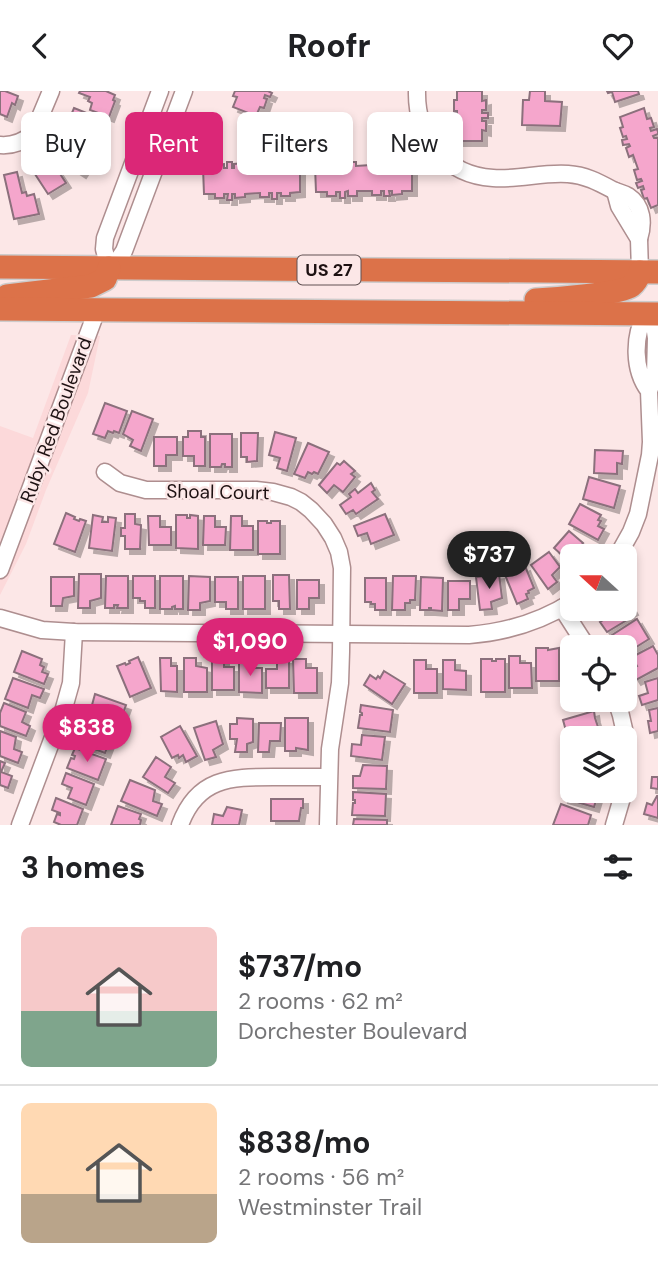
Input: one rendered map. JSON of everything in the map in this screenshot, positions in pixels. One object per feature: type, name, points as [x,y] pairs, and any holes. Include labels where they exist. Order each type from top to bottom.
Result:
[{"type":"highway","name":"US 27","points":[[0,267],[649,272]]},
{"type":"highway","points":[[0,296],[91,286],[104,279],[109,268]]},
{"type":"highway","points":[[315,311],[330,303],[351,298],[543,300],[617,291],[630,286],[638,277],[649,272]]},
{"type":"highway","name":"US 27","points":[[0,309],[654,309]]},
{"type":"street","points":[[0,145],[16,143],[33,134],[51,91]]},
{"type":"street","points":[[152,112],[160,91]]},
{"type":"street","points":[[176,112],[184,91]]},
{"type":"street","points":[[417,91],[418,116],[425,135],[446,160],[462,170],[494,178],[566,173],[589,178],[629,197],[642,216],[639,239],[649,272]]},
{"type":"street","points":[[129,175],[105,238],[104,249],[109,268],[124,251],[153,175]]},
{"type":"street","points":[[624,544],[638,514],[654,456],[649,391],[655,375],[654,309]]},
{"type":"street","name":"Ruby Red Boulevard","points":[[0,570],[97,310]]},
{"type":"street","name":"Shoal Court","points":[[105,473],[120,484],[146,490],[273,492],[302,502],[324,524],[339,552],[342,568],[341,634]]},
{"type":"street","points":[[0,618],[42,630],[74,632],[481,634],[525,626],[560,609]]},
{"type":"street","points":[[20,825],[71,683],[74,632]]},
{"type":"street","points":[[328,825],[328,778],[340,683],[341,634]]},
{"type":"street","points":[[180,825],[186,810],[197,796],[219,782],[243,777],[328,778]]},
{"type":"street","points":[[614,825],[621,803]]},
{"type":"shaded area","points":[[71,335],[100,336],[88,393],[26,544],[0,595],[0,426],[33,438]]},
{"type":"building","points":[[0,91],[18,96],[7,117],[0,114]]},
{"type":"building","points":[[106,91],[115,95],[111,112],[90,110],[90,97],[79,93]]},
{"type":"building","points":[[235,91],[272,93],[270,97],[265,95],[264,98],[267,99],[264,108],[260,107],[258,112],[246,112],[233,107],[237,97],[233,96]]},
{"type":"building","points":[[457,91],[482,91],[486,110],[482,110],[482,113],[488,113],[488,118],[482,118],[482,121],[486,121],[486,131],[482,130],[482,141],[463,141],[463,112],[454,111],[454,100],[457,100]]},
{"type":"building","points":[[530,91],[545,91],[545,101],[562,102],[560,126],[522,125],[523,100],[529,100]]},
{"type":"building","points":[[607,91],[638,91],[639,94],[615,102],[612,92]]},
{"type":"building","points":[[644,108],[647,119],[651,118],[654,127],[650,128],[651,131],[657,129],[658,132],[653,136],[658,138],[658,205],[651,208],[647,198],[644,199],[641,190],[644,189],[643,186],[638,188],[636,183],[642,181],[637,180],[634,170],[638,169],[633,155],[629,157],[626,148],[629,144],[623,145],[622,140],[627,139],[626,136],[623,137],[620,128],[623,127],[620,117]]},
{"type":"building","points":[[227,162],[232,162],[234,168],[234,164],[237,164],[237,175],[300,175],[300,192],[290,193],[290,196],[277,193],[277,199],[272,199],[272,193],[269,193],[269,197],[260,197],[260,193],[235,198],[235,194],[232,194],[232,200],[227,200],[228,194],[224,194],[224,198],[215,198],[215,194],[204,194],[203,175],[223,175],[223,164],[227,168]]},
{"type":"building","points":[[353,162],[356,162],[356,166],[367,165],[367,175],[412,175],[412,191],[402,191],[402,194],[392,195],[392,191],[389,191],[390,196],[384,196],[384,191],[381,191],[381,195],[372,195],[372,191],[357,191],[357,196],[348,196],[348,191],[345,192],[345,198],[340,198],[340,192],[336,192],[336,196],[327,196],[327,192],[316,192],[315,175],[353,175]]},
{"type":"building","points":[[17,172],[22,193],[26,192],[27,196],[34,194],[39,214],[14,219],[4,175]]},
{"type":"building","points":[[36,175],[61,175],[66,183],[48,194]]},
{"type":"building","points":[[105,403],[127,411],[119,433],[108,431],[105,438],[93,434]]},
{"type":"building","points":[[132,411],[153,419],[141,451],[130,446],[133,440],[123,434]]},
{"type":"building","points":[[188,431],[201,431],[201,437],[205,437],[205,466],[194,466],[194,456],[183,456],[183,437],[188,437]]},
{"type":"building","points":[[275,432],[296,438],[287,471],[277,468],[280,458],[269,455]]},
{"type":"building","points":[[241,433],[258,433],[257,461],[247,462],[247,457],[241,457]]},
{"type":"building","points":[[210,434],[232,434],[232,467],[222,464],[221,467],[210,467]]},
{"type":"building","points":[[154,437],[177,437],[177,455],[166,455],[166,466],[154,466]]},
{"type":"building","points":[[308,443],[329,452],[318,474],[308,472],[305,478],[294,474]]},
{"type":"building","points":[[595,450],[623,451],[622,464],[617,463],[617,474],[594,473]]},
{"type":"building","points":[[344,461],[355,471],[351,474],[355,477],[343,492],[334,485],[327,493],[319,485],[337,463],[340,465]]},
{"type":"building","points":[[589,477],[620,486],[614,508],[583,499]]},
{"type":"building","points":[[371,483],[375,490],[372,492],[378,499],[356,514],[353,510],[346,514],[340,505],[351,497],[349,494],[355,489],[358,493]]},
{"type":"building","points":[[580,504],[601,515],[598,526],[604,529],[598,540],[569,524]]},
{"type":"building","points":[[66,513],[79,521],[86,521],[75,552],[54,544]]},
{"type":"building","points":[[125,514],[135,514],[135,524],[141,525],[140,549],[125,549],[125,536],[121,536],[121,528],[125,528]]},
{"type":"building","points":[[385,514],[394,535],[371,544],[367,533],[358,536],[354,526]]},
{"type":"building","points":[[93,515],[103,517],[102,522],[108,522],[108,517],[116,518],[112,551],[89,548]]},
{"type":"building","points":[[176,515],[187,515],[187,518],[190,518],[190,515],[198,516],[198,549],[176,548]]},
{"type":"building","points":[[148,516],[160,516],[160,527],[171,527],[171,545],[149,545]]},
{"type":"building","points":[[204,516],[215,516],[215,527],[226,527],[225,545],[203,545]]},
{"type":"building","points":[[231,516],[242,516],[242,526],[253,526],[253,550],[230,550]]},
{"type":"building","points":[[258,521],[280,521],[280,554],[258,554]]},
{"type":"building","points":[[569,531],[583,543],[560,544],[560,553],[554,548]]},
{"type":"building","points":[[549,552],[560,567],[552,575],[557,582],[548,589],[531,565]]},
{"type":"building","points":[[525,566],[534,588],[526,594],[528,599],[517,604],[505,575]]},
{"type":"building","points":[[79,574],[101,574],[101,598],[90,601],[90,608],[78,608]]},
{"type":"building","points":[[499,574],[502,598],[491,602],[492,609],[480,610],[476,577]]},
{"type":"building","points":[[273,575],[289,575],[290,609],[279,609],[279,601],[273,601]]},
{"type":"building","points":[[106,576],[128,576],[128,608],[117,608],[118,605],[114,605],[114,608],[105,608]]},
{"type":"building","points":[[133,576],[155,576],[155,608],[145,608],[145,601],[133,598]]},
{"type":"building","points":[[160,576],[183,576],[183,609],[175,609],[175,606],[172,609],[160,609]]},
{"type":"building","points":[[189,576],[210,577],[210,601],[200,603],[200,610],[188,610]]},
{"type":"building","points":[[243,576],[265,576],[265,609],[243,609]]},
{"type":"building","points":[[393,576],[416,576],[415,600],[405,603],[405,610],[392,610]]},
{"type":"building","points":[[51,577],[74,577],[74,596],[63,598],[62,606],[51,606]]},
{"type":"building","points":[[215,577],[238,577],[238,609],[226,609],[226,602],[215,602]]},
{"type":"building","points":[[421,577],[443,578],[442,611],[431,608],[420,610]]},
{"type":"building","points":[[365,578],[386,578],[386,610],[375,610],[375,604],[365,602]]},
{"type":"building","points":[[297,580],[319,580],[319,598],[309,598],[309,609],[297,609]]},
{"type":"building","points":[[448,581],[470,581],[470,599],[459,599],[459,610],[448,610]]},
{"type":"building","points":[[637,619],[649,639],[637,646],[637,635],[612,635]]},
{"type":"building","points":[[602,621],[625,621],[607,632]]},
{"type":"building","points":[[653,646],[658,655],[658,668],[637,679],[637,666],[637,654]]},
{"type":"building","points":[[536,648],[559,648],[559,681],[536,681]]},
{"type":"building","points":[[22,651],[42,659],[42,672],[48,674],[44,684],[14,672]]},
{"type":"building","points":[[509,656],[520,656],[520,663],[531,663],[532,688],[509,688]]},
{"type":"building","points":[[138,657],[151,688],[130,697],[117,666],[126,665]]},
{"type":"building","points":[[160,658],[171,658],[171,666],[177,666],[177,692],[161,691]]},
{"type":"building","points":[[184,658],[196,658],[196,666],[207,668],[207,692],[184,692]]},
{"type":"building","points":[[212,658],[224,658],[224,667],[234,667],[234,690],[212,690]]},
{"type":"building","points":[[239,659],[250,659],[250,668],[262,668],[262,693],[239,692]]},
{"type":"building","points":[[277,659],[289,659],[289,688],[266,688],[266,669],[277,669]]},
{"type":"building","points":[[293,659],[306,659],[306,668],[317,668],[317,693],[294,693]]},
{"type":"building","points":[[481,659],[505,659],[505,692],[481,692]]},
{"type":"building","points":[[414,660],[426,660],[426,669],[437,669],[437,693],[414,693]]},
{"type":"building","points":[[443,660],[455,660],[455,670],[466,671],[466,690],[443,689]]},
{"type":"building","points":[[384,671],[405,684],[392,704],[364,685],[370,675],[376,679],[378,676],[380,678]]},
{"type":"building","points":[[13,678],[44,689],[40,698],[32,695],[28,708],[5,699]]},
{"type":"building","points":[[658,678],[658,700],[642,705],[639,696],[648,693],[645,682]]},
{"type":"building","points":[[95,694],[126,705],[118,727],[89,716]]},
{"type":"building","points":[[4,703],[26,712],[22,722],[30,726],[26,736],[0,726],[0,713]]},
{"type":"building","points":[[361,705],[393,710],[390,732],[358,728],[362,715]]},
{"type":"building","points":[[658,708],[658,731],[650,733],[649,710]]},
{"type":"building","points":[[594,712],[598,726],[565,726],[563,720]]},
{"type":"building","points":[[237,718],[253,719],[253,742],[247,744],[247,752],[235,752],[237,739],[230,739],[230,724],[237,724]]},
{"type":"building","points":[[285,718],[308,718],[308,750],[296,748],[296,751],[285,751]]},
{"type":"building","points":[[216,721],[223,744],[213,750],[216,757],[205,760],[194,728]]},
{"type":"building","points":[[259,723],[281,723],[280,741],[270,741],[269,752],[258,752]]},
{"type":"building","points":[[96,726],[113,732],[105,753],[78,743],[82,731],[92,735]]},
{"type":"building","points":[[180,726],[197,756],[186,762],[183,755],[172,758],[161,737]]},
{"type":"building","points":[[0,731],[16,737],[14,749],[22,752],[18,763],[0,756]]},
{"type":"building","points":[[362,735],[385,737],[382,760],[351,756],[352,744],[361,745]]},
{"type":"building","points":[[75,748],[106,759],[98,780],[67,768],[71,758],[74,759],[75,756],[72,755]]},
{"type":"building","points":[[156,757],[171,767],[165,777],[175,783],[168,793],[143,777]]},
{"type":"building","points":[[0,761],[5,763],[1,772],[12,776],[8,788],[0,785]]},
{"type":"building","points":[[363,765],[387,766],[386,789],[353,788],[353,776],[360,776]]},
{"type":"building","points":[[66,773],[94,784],[86,805],[68,798],[72,788],[62,784]]},
{"type":"building","points":[[652,777],[658,777],[658,789],[651,788]]},
{"type":"building","points":[[130,780],[155,790],[153,801],[162,804],[157,816],[121,801]]},
{"type":"building","points":[[353,792],[386,794],[385,816],[352,815],[355,803]]},
{"type":"building","points":[[657,796],[658,818],[644,814],[647,803],[652,805]]},
{"type":"building","points":[[56,798],[83,809],[77,825],[54,822],[57,814],[60,815],[52,810]]},
{"type":"building","points":[[271,799],[303,799],[299,821],[271,821]]},
{"type":"building","points":[[561,804],[591,815],[588,825],[553,825]]},
{"type":"building","points":[[118,806],[141,814],[140,825],[111,825]]},
{"type":"building","points":[[227,807],[242,810],[239,825],[212,825],[214,814],[223,816]]},
{"type":"building","points":[[354,819],[387,820],[387,825],[353,825]]}]
